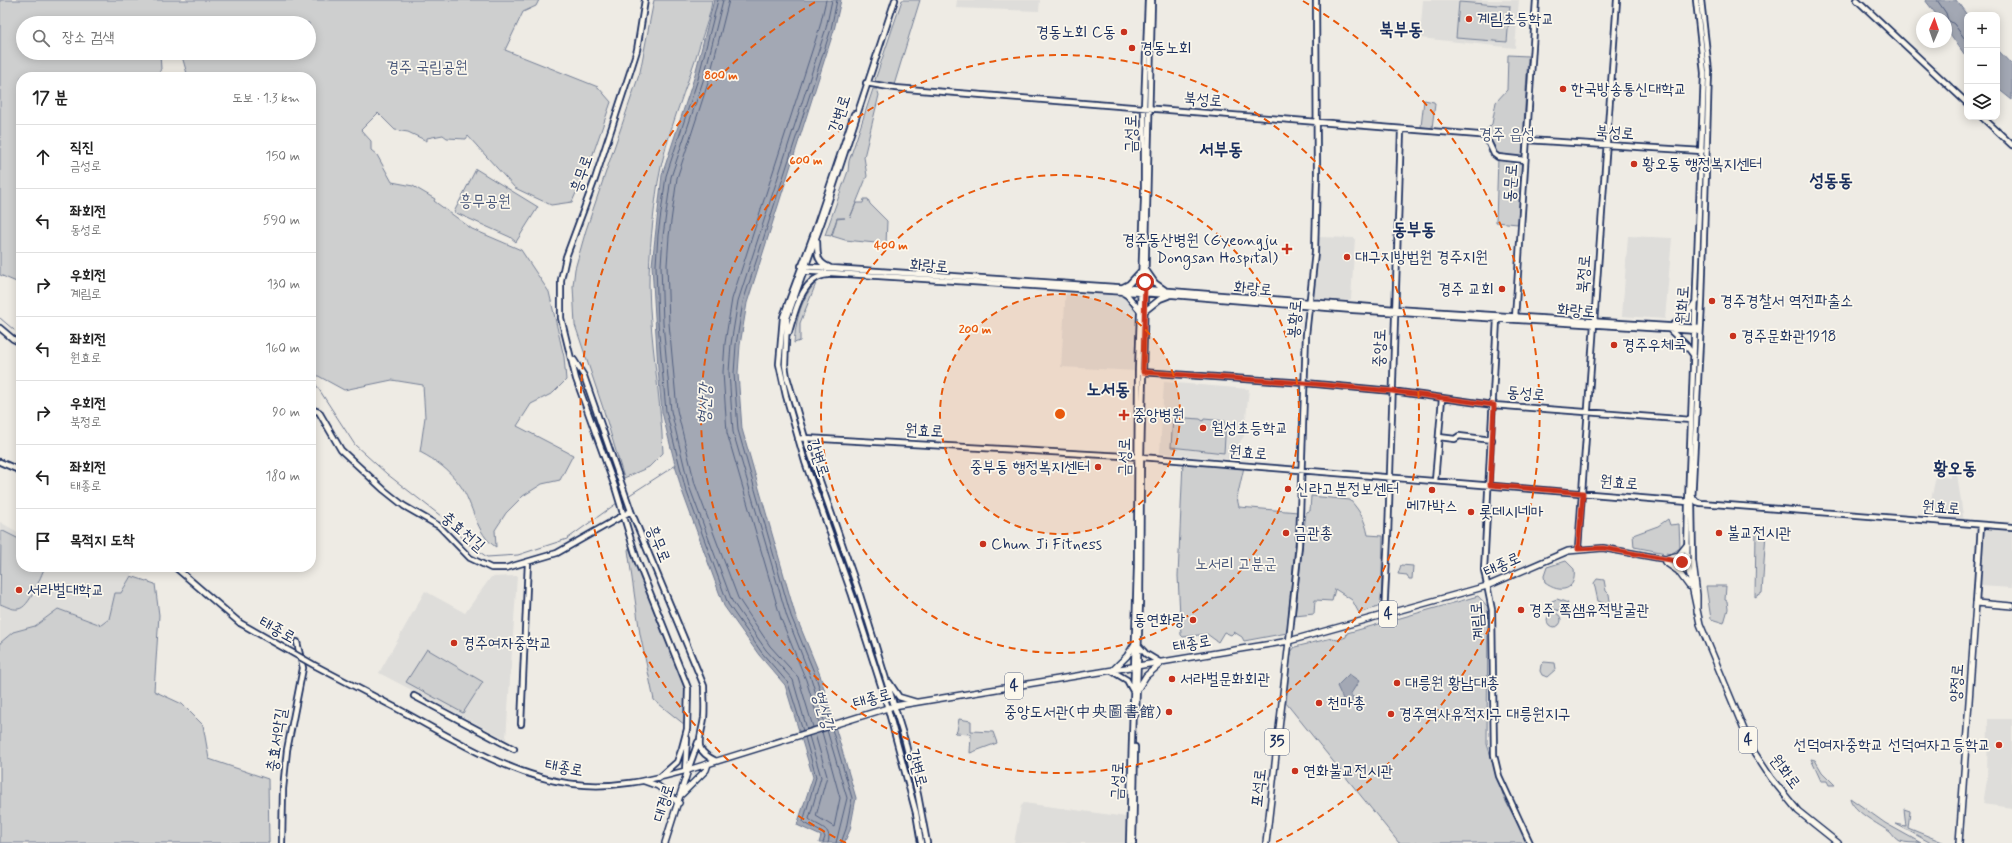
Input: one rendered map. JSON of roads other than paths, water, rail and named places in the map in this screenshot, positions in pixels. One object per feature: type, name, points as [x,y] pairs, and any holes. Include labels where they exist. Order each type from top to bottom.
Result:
[{"type":"main road","points":[[1665,560],[1679,555],[1687,545]]},
{"type":"main road","name":"태종로","points":[[687,771],[888,707],[1136,667],[1289,640],[1487,586],[1558,555],[1578,549],[1600,548],[1604,551],[1690,564]]},
{"type":"main road","points":[[1665,560],[1678,571],[1688,583],[1697,612]]},
{"type":"main road","name":"원화로","points":[[1690,564],[1697,595],[1697,612],[1700,624],[1752,749],[1771,778],[1798,811],[1838,843]]},
{"type":"main road","points":[[1976,603],[2012,606]]},
{"type":"main road","name":"양정로","points":[[1959,843],[1976,603]]},
{"type":"main road","name":"포석로","points":[[1266,843],[1289,640]]},
{"type":"main road","points":[[1112,671],[1136,645]]},
{"type":"main road","points":[[1135,692],[1146,676],[1161,662]]},
{"type":"main road","points":[[681,794],[706,770],[708,764]]},
{"type":"main road","name":"대경로","points":[[665,843],[687,771]]},
{"type":"main road","points":[[644,781],[658,786],[678,803]]},
{"type":"street","name":"흥무로","points":[[645,0],[637,50],[595,179],[562,268],[560,297],[561,318],[564,334],[572,357],[576,379],[615,487],[637,560],[686,683],[689,697],[687,771]]},
{"type":"street","name":"강변로","points":[[895,0],[866,84],[817,238],[802,269],[783,317],[779,350],[780,374],[798,439],[852,595],[888,707],[916,813],[920,843]]},
{"type":"street","name":"금성로","points":[[1144,270],[1148,0]]},
{"type":"street","name":"금성로","points":[[1133,843],[1132,817],[1141,372],[1147,208],[1146,108],[1152,0]]},
{"type":"street","name":"봉황로","points":[[1289,640],[1298,555],[1303,470],[1306,335],[1315,245],[1316,0]]},
{"type":"street","name":"동문로","points":[[1515,318],[1536,0]]},
{"type":"street","name":"북정로","points":[[1578,549],[1617,0]]},
{"type":"street","name":"원화로","points":[[1690,564],[1687,545],[1688,502],[1694,356],[1697,330],[1704,63],[1696,0]]},
{"type":"street","name":"원화로","points":[[1690,564],[1697,330],[1706,175],[1709,71],[1701,0]]},
{"type":"street","points":[[1857,0],[1964,100]]},
{"type":"street","name":"강변로","points":[[866,84],[862,89],[787,318],[785,351],[787,377],[885,676],[918,794],[927,842]]},
{"type":"street","name":"북성로","points":[[866,84],[895,88],[1401,130],[1483,135],[1488,140],[1494,154],[1498,157],[1525,160]]},
{"type":"street","points":[[1985,120],[2012,145]]},
{"type":"street","name":"중앙로","points":[[1384,615],[1401,130]]},
{"type":"street","name":"북성로","points":[[1527,140],[1702,151]]},
{"type":"street","points":[[817,238],[816,253],[819,260],[826,266],[838,269]]},
{"type":"street","name":"화랑로","points":[[802,269],[838,269],[1023,284],[1121,289],[1310,305],[1515,318]]},
{"type":"street","name":"화랑로","points":[[802,269],[843,274],[927,277]]},
{"type":"street","points":[[1144,270],[1155,283],[1172,293],[1160,299],[1143,312],[1121,289],[1129,284],[1144,270]]},
{"type":"street","points":[[786,341],[796,307],[807,285],[817,276],[843,274]]},
{"type":"street","points":[[1694,356],[1671,328],[1685,316],[1697,300]]},
{"type":"street","name":"화랑로","points":[[1394,311],[1697,330]]},
{"type":"street","name":"계림로","points":[[1497,318],[1490,485],[1484,570],[1492,610],[1494,755],[1499,776],[1525,836],[1530,843]]},
{"type":"street","points":[[0,328],[16,340]]},
{"type":"street","points":[[779,350],[785,351]]},
{"type":"street","name":"흥무로","points":[[572,357],[584,376],[631,511],[704,686],[704,716],[698,742],[687,771]]},
{"type":"street","name":"동성로","points":[[1141,372],[1304,383],[1392,391],[1494,405],[1691,420]]},
{"type":"street","points":[[1435,481],[1442,398]]},
{"type":"street","name":"충효천길","points":[[316,411],[319,412],[341,450],[384,490],[404,506],[439,526],[470,558],[496,569],[528,562],[568,549],[631,511]]},
{"type":"street","points":[[1439,437],[1455,439],[1459,436],[1492,440]]},
{"type":"street","name":"원효로","points":[[798,439],[806,438],[1140,457],[1688,502]]},
{"type":"street","points":[[0,462],[16,469]]},
{"type":"street","points":[[1692,496],[1697,502],[1700,503],[1695,507],[1692,534]]},
{"type":"street","name":"원효로","points":[[1700,503],[2012,527]]},
{"type":"street","name":"양정로","points":[[1976,603],[1981,525]]},
{"type":"street","points":[[521,724],[528,562]]},
{"type":"street","name":"태종로","points":[[181,572],[240,623],[314,665],[498,762],[536,776],[563,783],[586,785],[608,785],[644,781],[687,771]]},
{"type":"street","name":"충효서악길","points":[[282,843],[283,789],[287,750],[303,668],[297,642]]},
{"type":"street","points":[[1136,645],[1146,654],[1161,662]]},
{"type":"street","points":[[1112,671],[1127,680],[1135,692]]},
{"type":"street","points":[[885,676],[899,697],[916,702]]},
{"type":"street","points":[[414,696],[514,749]]},
{"type":"street","name":"흥무로","points":[[659,778],[677,762],[687,729]]},
{"type":"street","points":[[698,742],[701,750],[706,756],[716,761]]},
{"type":"street","name":"금성로","points":[[1129,843],[1132,817]]},
{"type":"street","points":[[920,843],[927,842]]},
{"type":"water","name":"형산강","points":[[714,0],[841,0],[834,30],[747,303],[740,345],[738,373],[742,429],[795,614],[820,675],[856,798],[850,830],[844,843],[819,843],[821,836],[797,825],[813,777],[785,685],[759,655],[724,606],[681,488],[662,412],[652,265],[662,175],[694,78]]},
{"type":"water","points":[[1925,0],[1956,0],[1965,12],[1964,54],[1952,37],[1952,12],[1934,12]]},
{"type":"water","points":[[2000,52],[2012,65],[2012,100],[2000,90]]},
{"type":"water","points":[[1349,674],[1359,681],[1350,695],[1364,704],[1361,707],[1347,706],[1342,702],[1343,699],[1337,686]]},
{"type":"waterway","points":[[0,318],[14,330]]},
{"type":"waterway","points":[[316,385],[355,445],[387,474],[446,520],[467,543],[487,557],[518,555],[567,539],[617,503]]},
{"type":"waterway","points":[[628,496],[676,465]]},
{"type":"place","name":"계림초등학교","points":[[1469,19]]},
{"type":"place","name":"경동노회 C동","points":[[1124,32]]},
{"type":"place","name":"경동노회","points":[[1132,48]]},
{"type":"place","name":"한국방송통신대학교","points":[[1563,89]]},
{"type":"place","name":"황오동 행정복지센터","points":[[1634,164]]},
{"type":"place","name":"경주동산병원 (Gyeongju Dongsan Hospital)","points":[[1287,249]]},
{"type":"place","name":"대구지방법원 경주지원","points":[[1347,257]]},
{"type":"place","name":"경주 교회","points":[[1502,289]]},
{"type":"place","name":"경주경찰서 역전파출소","points":[[1712,301]]},
{"type":"place","name":"경주문화관1918","points":[[1733,336]]},
{"type":"place","name":"경주우체국","points":[[1614,345]]},
{"type":"place","name":"중앙병원","points":[[1124,415]]},
{"type":"place","name":"월성초등학교","points":[[1203,428]]},
{"type":"place","name":"중부동 행정복지센터","points":[[1098,467]]},
{"type":"place","name":"신라고분정보센터","points":[[1288,489]]},
{"type":"place","name":"메가박스","points":[[1432,490]]},
{"type":"place","name":"롯데시네마","points":[[1471,512]]},
{"type":"place","name":"금관총","points":[[1286,533]]},
{"type":"place","name":"불교전시관","points":[[1719,533]]},
{"type":"place","name":"Chun Ji Fitness","points":[[983,544]]},
{"type":"place","name":"서라벌대학교","points":[[19,590]]},
{"type":"place","name":"경주 쪽샘유적발굴관","points":[[1521,610]]},
{"type":"place","name":"동연화랑","points":[[1193,620]]},
{"type":"place","name":"경주여자중학교","points":[[454,643]]},
{"type":"place","name":"서라벌문화회관","points":[[1172,679]]},
{"type":"place","name":"대릉원 황남대총","points":[[1397,683]]},
{"type":"place","name":"천마총","points":[[1319,703]]},
{"type":"place","name":"중앙도서관(中央圖書館)","points":[[1169,712]]},
{"type":"place","name":"경주역사유적지구 대릉원지구","points":[[1391,714]]},
{"type":"place","name":"선덕여자중학교 선덕여자고등학교","points":[[1999,745]]},
{"type":"place","name":"연화불교전시관","points":[[1295,771]]},
{"type":"district","name":"북부동","points":[[1401,30]]},
{"type":"district","name":"서부동","points":[[1221,150]]},
{"type":"district","name":"성동동","points":[[1831,181]]},
{"type":"district","name":"동부동","points":[[1414,230]]},
{"type":"district","name":"노서동","points":[[1108,390]]},
{"type":"district","name":"황오동","points":[[1955,469]]},
{"type":"park label","name":"경주 국립공원","points":[[427,67]]},
{"type":"park label","name":"경주 읍성","points":[[1507,134]]},
{"type":"park label","name":"흥무공원","points":[[485,201]]},
{"type":"park label","name":"노서리 고분군","points":[[1236,564]]}]
